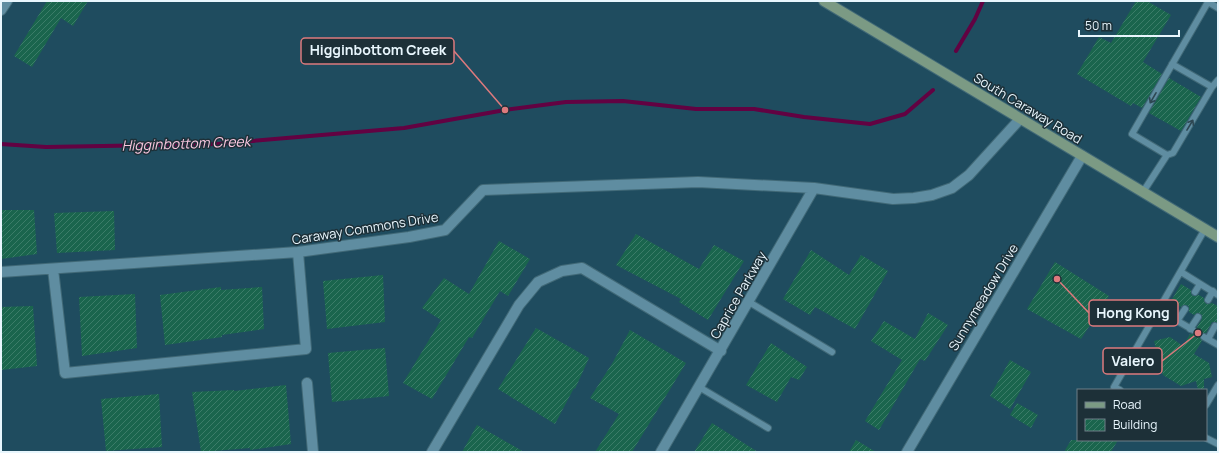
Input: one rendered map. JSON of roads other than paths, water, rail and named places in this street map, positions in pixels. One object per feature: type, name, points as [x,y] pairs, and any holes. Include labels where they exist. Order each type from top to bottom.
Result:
[{"type":"street","points":[[1,10],[7,1]]},
{"type":"street","name":"South Caraway Road","points":[[824,1],[1218,237]]},
{"type":"street","points":[[814,188],[893,198],[914,198],[943,192],[952,188],[969,175],[1020,119]]},
{"type":"street","name":"Sunnymeadow Drive","points":[[907,452],[1082,156]]},
{"type":"street","name":"Caraway Commons Drive","points":[[1,272],[298,252],[409,237],[445,230],[483,190],[698,182],[814,188]]},
{"type":"street","name":"Caprice Parkway","points":[[432,452],[519,305],[538,282],[562,271],[582,268],[721,350],[814,188]]},
{"type":"street","points":[[53,269],[65,373],[306,349],[298,252]]},
{"type":"street","points":[[661,452],[721,350]]},
{"type":"street","points":[[307,383],[313,452]]},
{"type":"lane","points":[[1167,155],[1132,134],[1208,2],[1218,8]]},
{"type":"lane","points":[[1172,64],[1212,87]]},
{"type":"lane","points":[[1144,192],[1167,155],[1173,153],[1212,87],[1218,80]]},
{"type":"lane","points":[[1118,389],[1114,387],[1205,229]]},
{"type":"lane","points":[[1181,272],[1215,293],[1208,300]]},
{"type":"lane","points":[[1195,292],[1200,284]]},
{"type":"lane","points":[[749,302],[832,352]]},
{"type":"lane","points":[[1177,321],[1184,309]]},
{"type":"lane","points":[[1159,310],[1191,329],[1198,317]]},
{"type":"lane","points":[[1215,326],[1206,338],[1218,345]]},
{"type":"lane","points":[[1207,403],[1218,385]]},
{"type":"lane","points":[[699,388],[768,428]]},
{"type":"lane","points":[[1207,438],[1218,444]]},
{"type":"waterway","name":"Higginbottom Creek","points":[[956,51],[975,19],[983,1]]},
{"type":"waterway","name":"Higginbottom Creek","points":[[1,144],[46,147],[217,144],[404,128],[505,110],[566,102],[623,101],[696,109],[754,109],[804,117],[870,124],[905,114],[933,90]]},
{"type":"place","name":"Higginbottom Creek","points":[[505,110]]},
{"type":"place","name":"Hong Kong","points":[[1057,279]]},
{"type":"place","name":"Valero","points":[[1198,333]]}]
